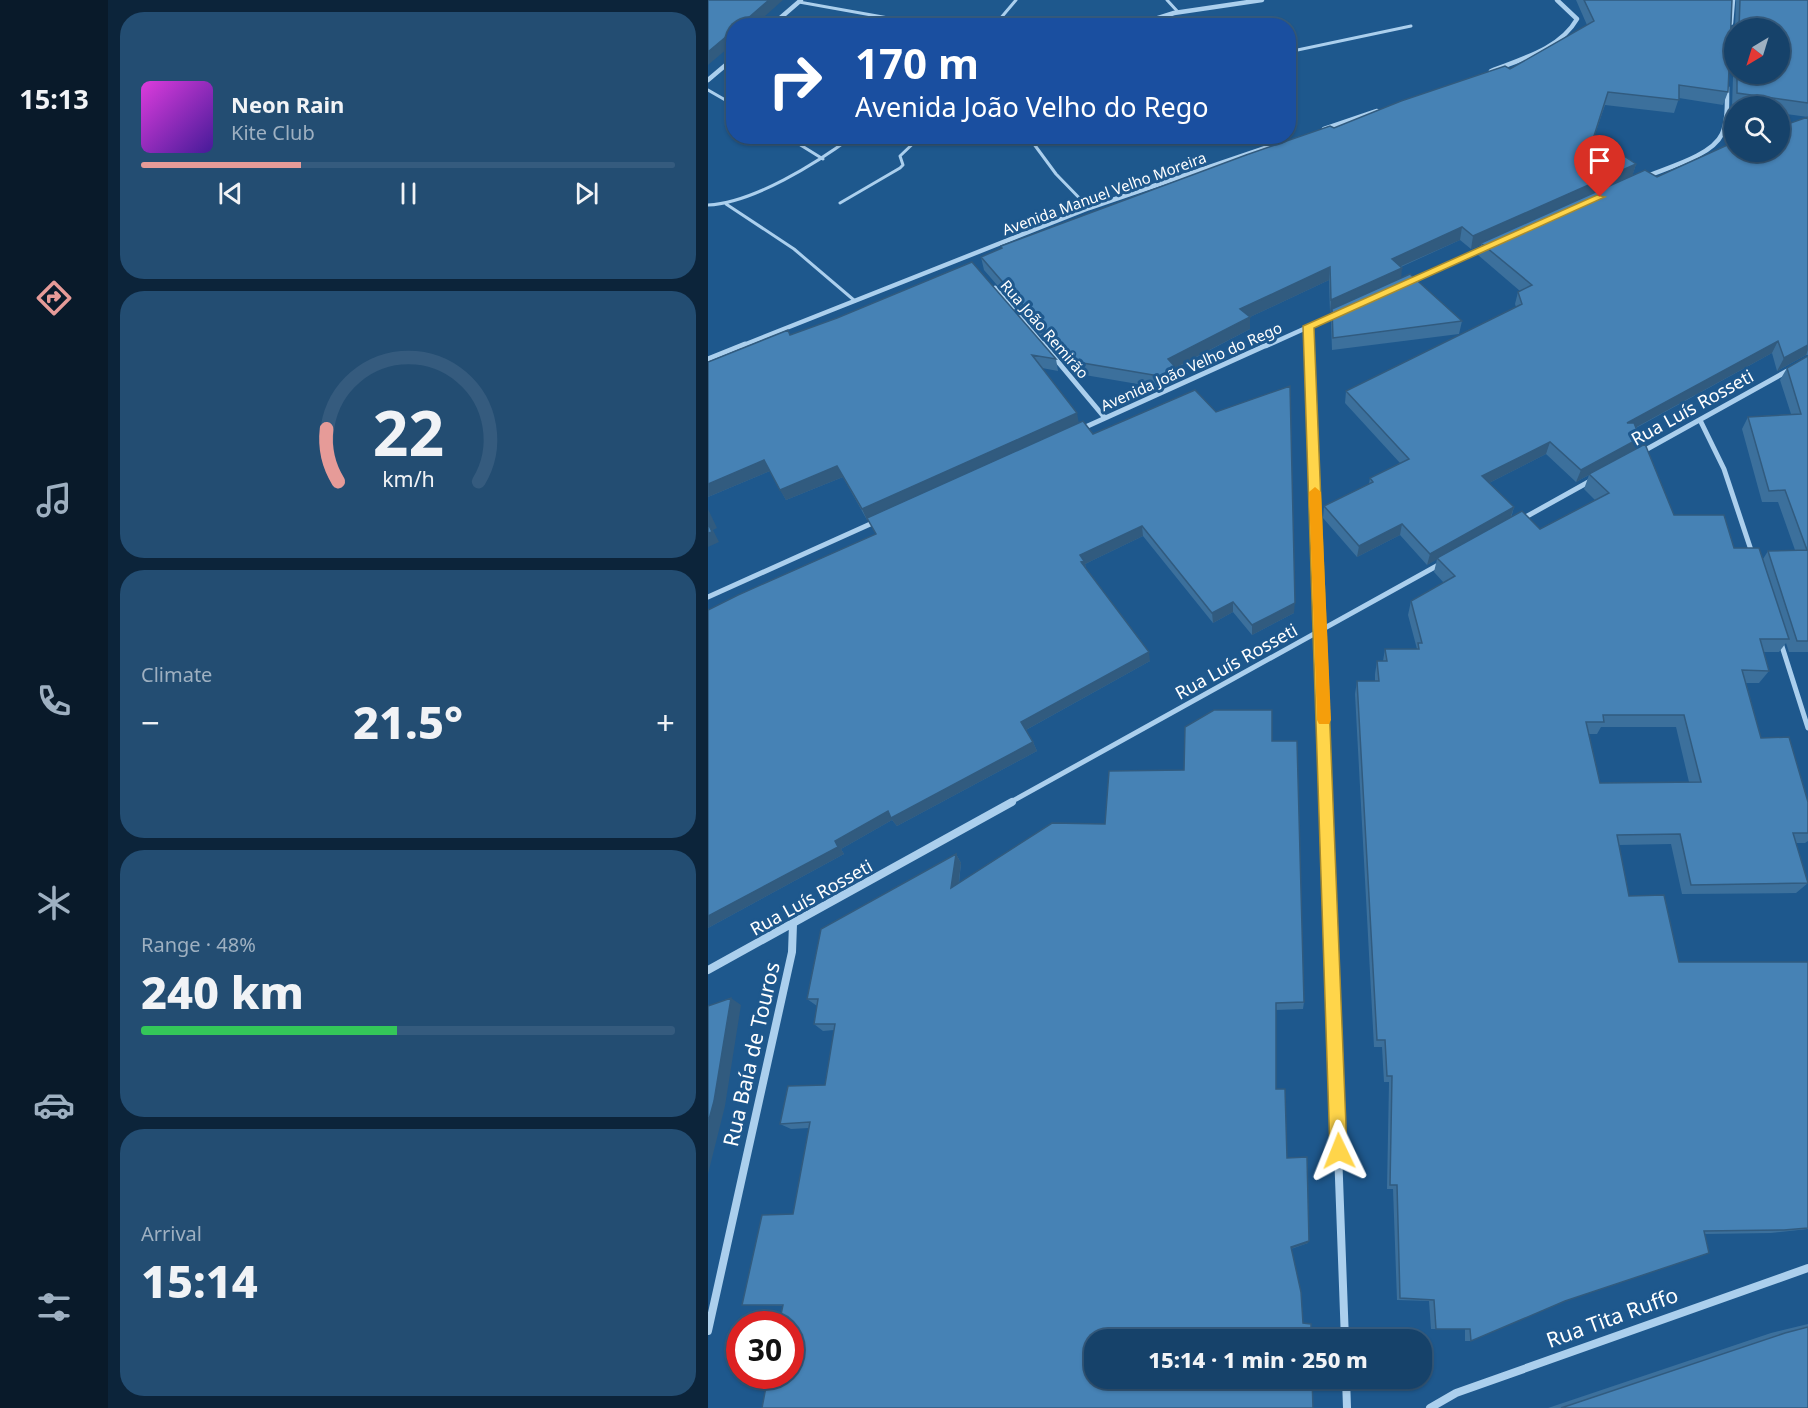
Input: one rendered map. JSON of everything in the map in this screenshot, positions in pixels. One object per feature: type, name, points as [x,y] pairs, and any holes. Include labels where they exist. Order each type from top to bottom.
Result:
[{"type":"street","points":[[1159,18],[1179,12],[1262,0]]},
{"type":"street","points":[[1483,75],[1563,38],[1577,19],[1557,0]]},
{"type":"street","points":[[1731,18],[1733,0]]},
{"type":"street","points":[[780,18],[800,1]]},
{"type":"street","points":[[708,80],[726,65]]},
{"type":"street","points":[[1642,178],[1711,147],[1721,136],[1727,112],[1728,84]]},
{"type":"street","points":[[1317,131],[1384,109]]},
{"type":"street","name":"Avenida Manuel Velho Moreira","points":[[708,359],[1089,208],[1278,144]]},
{"type":"street","points":[[1405,284],[1491,245]]},
{"type":"street","points":[[967,257],[974,265]]},
{"type":"street","name":"Rua João Remirão","points":[[990,283],[1105,418]]},
{"type":"street","name":"Avenida João Velho do Rego","points":[[1073,433],[1341,312]]},
{"type":"street","points":[[1308,326],[1321,631],[1345,1329]]},
{"type":"street","name":"Rua Luís Rosseti","points":[[1629,460],[1798,364]]},
{"type":"street","points":[[1700,420],[1713,440],[1731,486],[1755,563]]},
{"type":"street","points":[[1516,523],[1598,477]]},
{"type":"street","points":[[708,597],[880,519]]},
{"type":"street","name":"Rua Luís Rosseti","points":[[708,970],[1454,557]]},
{"type":"street","points":[[1776,629],[1808,728]]},
{"type":"street","name":"Rua Baía de Touros","points":[[708,1331],[792,952],[793,924]]},
{"type":"street","name":"Rua Tita Ruffo","points":[[1430,1408],[1456,1393],[1808,1268]]},
{"type":"street","points":[[1346,1389],[1347,1408]]},
{"type":"lane","points":[[1001,18],[1016,0]]},
{"type":"lane","points":[[1167,0],[1179,12]]},
{"type":"lane","points":[[800,1],[890,18]]},
{"type":"lane","points":[[1296,51],[1411,26]]},
{"type":"lane","points":[[708,90],[726,100]]},
{"type":"lane","points":[[799,144],[823,159]]},
{"type":"lane","points":[[708,205],[726,204],[823,159],[843,144]]},
{"type":"lane","points":[[840,203],[900,168],[903,165],[900,156],[913,144]]},
{"type":"lane","points":[[1034,144],[1056,174],[1089,208]]},
{"type":"lane","points":[[726,204],[794,249],[855,301]]},
{"type":"building","points":[[708,0],[769,0],[748,18],[726,18],[726,37],[708,52]]},
{"type":"building","points":[[1584,0],[1732,0],[1731,18],[1724,18],[1724,84],[1728,84],[1728,92],[1679,85],[1679,100],[1608,92],[1594,136],[1636,164],[1473,236],[1462,227],[1392,259],[1402,268],[1331,300],[1330,267],[1240,309],[1250,317],[1168,359],[1176,368],[1159,376],[1071,361],[981,257],[1002,248],[1001,246],[1246,155],[1278,144],[1296,144],[1296,138],[1330,126],[1334,128],[1401,101],[1505,66],[1510,69],[1594,21]]},
{"type":"building","points":[[1740,0],[1808,0],[1808,103],[1790,100],[1790,96],[1737,93],[1737,84],[1790,84],[1790,18],[1739,18]]},
{"type":"building","points":[[1808,117],[1808,345],[1784,358],[1778,341],[1627,423],[1634,423],[1640,438],[1581,470],[1550,442],[1482,476],[1514,507],[1430,554],[1402,524],[1359,546],[1324,506],[1373,482],[1370,478],[1409,459],[1346,391],[1522,304],[1518,292],[1532,285],[1481,243],[1645,170],[1657,177],[1724,147],[1724,162],[1790,162],[1790,123]]},
{"type":"building","points":[[972,262],[1056,359],[1032,355],[1077,413],[862,509],[837,466],[780,490],[764,460],[708,484],[708,362],[788,330],[790,335],[837,318]]},
{"type":"building","points":[[1410,274],[1462,321],[1333,338],[1332,309]]},
{"type":"building","points":[[1808,356],[1808,641],[1797,641],[1768,551],[1807,550],[1785,490],[1769,491],[1748,417],[1801,414],[1787,368]]},
{"type":"building","points":[[1290,386],[1295,603],[1252,625],[1233,602],[1212,613],[1142,526],[1080,555],[1084,561],[1081,562],[1149,652],[1021,722],[1033,742],[891,818],[888,811],[835,841],[838,847],[708,916],[708,610],[876,534],[867,518],[1083,421],[1093,434],[1195,390],[1216,412]]},
{"type":"building","points":[[1645,444],[1674,515],[1724,515],[1734,548],[1759,548],[1789,639],[1760,639],[1769,671],[1742,670],[1761,738],[1789,737],[1808,802],[1808,833],[1793,833],[1808,883],[1691,885],[1680,834],[1617,835],[1629,896],[1664,895],[1679,962],[1808,962],[1808,1228],[1704,1231],[1709,1253],[1565,1301],[1471,1341],[1470,1329],[1436,1329],[1434,1300],[1400,1298],[1397,1185],[1390,1185],[1392,1076],[1387,1076],[1385,1040],[1377,1040],[1357,681],[1379,681],[1377,661],[1387,661],[1385,649],[1419,649],[1418,643],[1422,643],[1411,601],[1455,576],[1437,558],[1522,511],[1540,529],[1609,493],[1589,474]],"holes":[[[1603,715],[1684,715],[1701,782],[1600,783],[1586,722],[1604,722]]]},
{"type":"building","points":[[1214,710],[1272,710],[1272,741],[1297,741],[1304,1002],[1276,1003],[1276,1089],[1285,1089],[1287,1158],[1307,1157],[1309,1241],[1291,1247],[1301,1292],[1303,1323],[1311,1324],[1311,1329],[1084,1329],[1084,1389],[1312,1389],[1313,1408],[762,1408],[766,1389],[804,1389],[804,1311],[782,1311],[783,1305],[742,1305],[762,1215],[793,1214],[810,1122],[780,1124],[788,1086],[825,1085],[835,1024],[814,1024],[818,999],[807,999],[821,929],[956,854],[951,888],[1052,823],[1105,824],[1109,771],[1184,770],[1185,727]]},
{"type":"building","points":[[731,998],[714,1101],[708,1123],[708,1006]]},
{"type":"building","points":[[1808,1327],[1808,1408],[1561,1408],[1785,1333]]},
{"type":"slow traffic","points":[[1315,492],[1324,720]]},
{"type":"route","points":[[1339,1151],[1308,326],[1600,197]]}]
